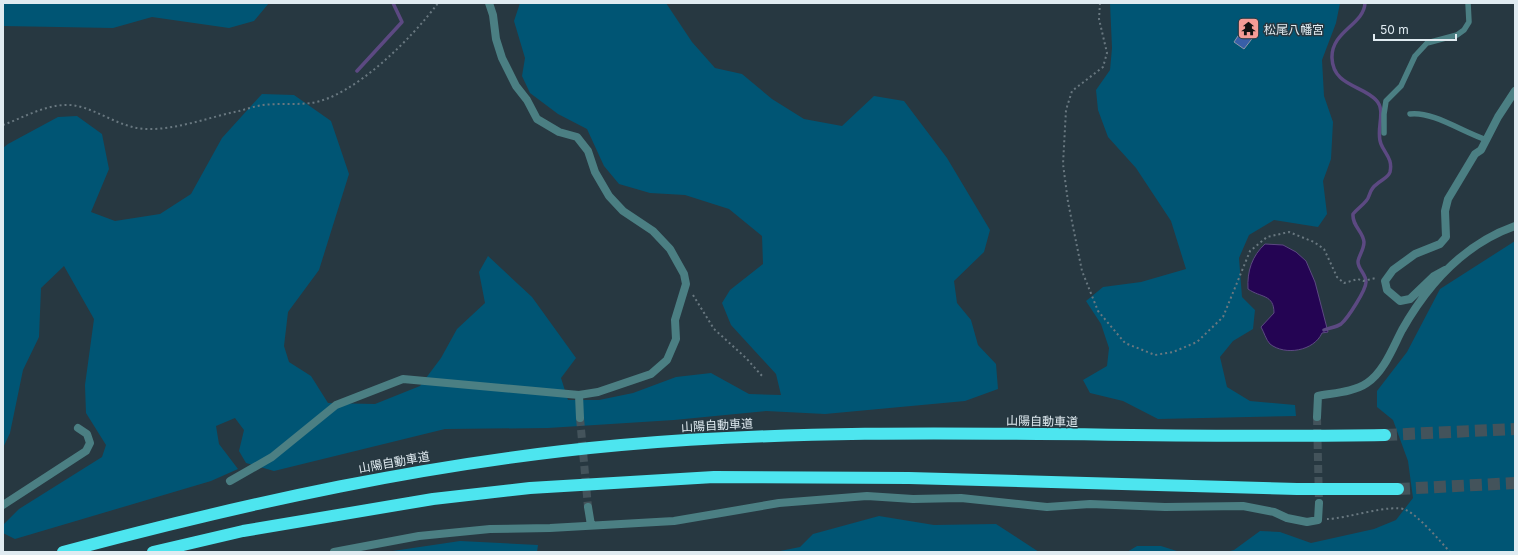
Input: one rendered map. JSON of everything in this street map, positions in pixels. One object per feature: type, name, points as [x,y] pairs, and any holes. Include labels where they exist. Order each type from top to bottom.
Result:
[{"type":"highway","name":"山陽自動車道","points":[[63,552],[220,512],[331,488],[428,470],[620,445],[795,435],[895,433],[1291,437],[1385,435]]},
{"type":"highway","points":[[153,552],[242,532],[433,499],[530,488],[714,477],[893,477],[1297,490],[1398,489]]},
{"type":"street","points":[[230,481],[272,457],[336,405],[403,379],[579,395],[598,392],[652,374],[667,360],[676,339],[674,320],[686,284],[684,274],[670,249],[653,231],[623,211],[609,196],[595,172],[588,151],[577,137],[560,132],[537,119],[527,100],[516,86],[502,58],[496,39],[493,15],[489,3]]},
{"type":"street","points":[[1445,270],[1434,276],[1410,299],[1400,301],[1387,290],[1385,281],[1393,270],[1415,254],[1440,244],[1446,237],[1445,211],[1448,199],[1475,154],[1482,150],[1515,91]]},
{"type":"street","points":[[1317,417],[1318,396],[1357,388],[1368,383],[1382,368],[1410,317],[1445,270],[1466,251],[1488,237],[1515,226]]},
{"type":"street","points":[[579,395],[580,418]]},
{"type":"street","points":[[3,504],[86,452],[90,443],[87,434],[78,428]]},
{"type":"street","points":[[334,552],[419,536],[490,529],[550,528],[674,521],[779,503],[867,496],[913,499],[961,498],[1047,507],[1090,504],[1172,507],[1243,506],[1274,512],[1287,518],[1307,522],[1318,520],[1319,503]]},
{"type":"street","points":[[588,507],[590,525]]},
{"type":"lane","points":[[1384,133],[1386,101],[1401,86],[1415,56],[1426,42],[1457,35],[1464,30],[1469,22],[1468,3]]},
{"type":"lane","points":[[1410,114],[1426,114],[1471,135],[1487,140]]},
{"type":"path","points":[[3,125],[48,108],[64,105],[86,109],[121,125],[146,130],[168,128],[263,105],[312,103],[330,98],[354,85],[399,46],[425,20],[438,3]]},
{"type":"path","points":[[1100,3],[1099,19],[1106,53],[1103,67],[1072,92],[1066,110],[1063,164],[1068,202],[1082,271],[1098,311],[1125,343],[1155,355],[1173,352],[1197,342],[1223,317],[1250,251],[1267,237],[1289,232],[1314,242],[1324,250],[1337,277],[1344,283],[1358,279],[1363,281],[1371,280]]},
{"type":"path","points":[[686,284],[714,329],[746,358],[763,378]]},
{"type":"path","points":[[1318,520],[1334,519],[1389,508],[1405,509],[1436,535],[1450,552]]},
{"type":"shaded area","points":[[3,3],[269,3],[254,21],[229,28],[152,17],[113,28],[3,26]]},
{"type":"shaded area","points":[[520,3],[666,3],[692,42],[715,68],[742,74],[772,99],[804,119],[842,126],[874,96],[904,101],[947,158],[990,230],[984,252],[954,281],[957,303],[971,320],[978,345],[996,364],[998,389],[965,401],[825,414],[766,411],[674,420],[548,428],[445,429],[274,471],[246,463],[239,451],[244,430],[235,418],[216,426],[219,444],[238,469],[211,481],[15,539],[3,533],[3,525],[19,509],[102,457],[106,445],[86,413],[85,385],[94,319],[64,266],[41,288],[39,337],[23,370],[10,433],[3,448],[3,148],[58,117],[77,116],[102,134],[109,169],[91,212],[115,221],[160,214],[191,194],[222,138],[262,94],[294,95],[331,121],[349,174],[319,270],[288,312],[284,346],[289,362],[311,376],[328,403],[375,404],[420,386],[441,358],[457,329],[485,303],[479,272],[488,256],[532,297],[576,358],[561,378],[568,400],[599,400],[633,393],[676,377],[711,373],[749,394],[781,395],[776,374],[731,325],[722,303],[730,290],[763,264],[762,236],[729,209],[685,195],[650,193],[619,184],[604,166],[587,129],[558,114],[530,93],[522,76],[525,58],[514,21]]},
{"type":"shaded area","points":[[1110,3],[1340,3],[1336,23],[1322,60],[1324,96],[1333,122],[1331,159],[1323,181],[1327,214],[1318,227],[1274,220],[1249,235],[1239,258],[1242,297],[1255,310],[1253,329],[1233,341],[1220,357],[1227,387],[1250,401],[1295,405],[1296,416],[1158,419],[1123,401],[1090,393],[1083,380],[1107,366],[1109,348],[1101,324],[1086,301],[1103,287],[1141,282],[1186,269],[1171,221],[1136,168],[1108,137],[1098,110],[1096,90],[1110,70],[1112,48]]},
{"type":"shaded area","points":[[1515,241],[1515,552],[1226,552],[1234,550],[1260,531],[1280,532],[1311,543],[1374,529],[1396,520],[1413,498],[1408,461],[1393,420],[1377,407],[1377,391],[1407,352],[1440,289]]},
{"type":"shaded area","points":[[1265,244],[1283,245],[1296,252],[1306,261],[1315,282],[1328,332],[1322,333],[1313,344],[1306,348],[1291,351],[1276,348],[1270,344],[1261,327],[1274,313],[1272,302],[1266,297],[1248,289],[1248,276],[1251,264],[1260,249]]},
{"type":"shaded area","points":[[879,516],[934,525],[996,524],[1039,552],[775,552],[800,547],[813,534]]},
{"type":"shaded area","points":[[460,541],[538,545],[537,552],[386,552]]},
{"type":"shaded area","points":[[1137,546],[1161,546],[1180,552],[1127,552]]},
{"type":"building","points":[[1244,21],[1258,31],[1244,49],[1234,42],[1242,30],[1239,28]]},
{"type":"waterway","points":[[357,71],[402,22],[393,3]]},
{"type":"waterway","points":[[1324,330],[1341,324],[1352,310],[1363,291],[1366,279],[1359,267],[1358,262],[1364,242],[1362,235],[1354,222],[1353,214],[1368,199],[1374,186],[1388,176],[1391,167],[1390,160],[1381,144],[1380,139],[1379,133],[1381,110],[1379,104],[1370,95],[1343,80],[1337,74],[1332,58],[1333,49],[1337,41],[1359,17],[1363,11],[1365,3]]},
{"type":"tunnel","points":[[1317,417],[1319,503]]},
{"type":"tunnel","points":[[580,418],[588,507]]},
{"type":"tunnel","points":[[1385,435],[1515,429]]},
{"type":"tunnel","points":[[1398,489],[1515,483]]},
{"type":"place","name":"松尾八幡宮","points":[[1248,29]]}]
